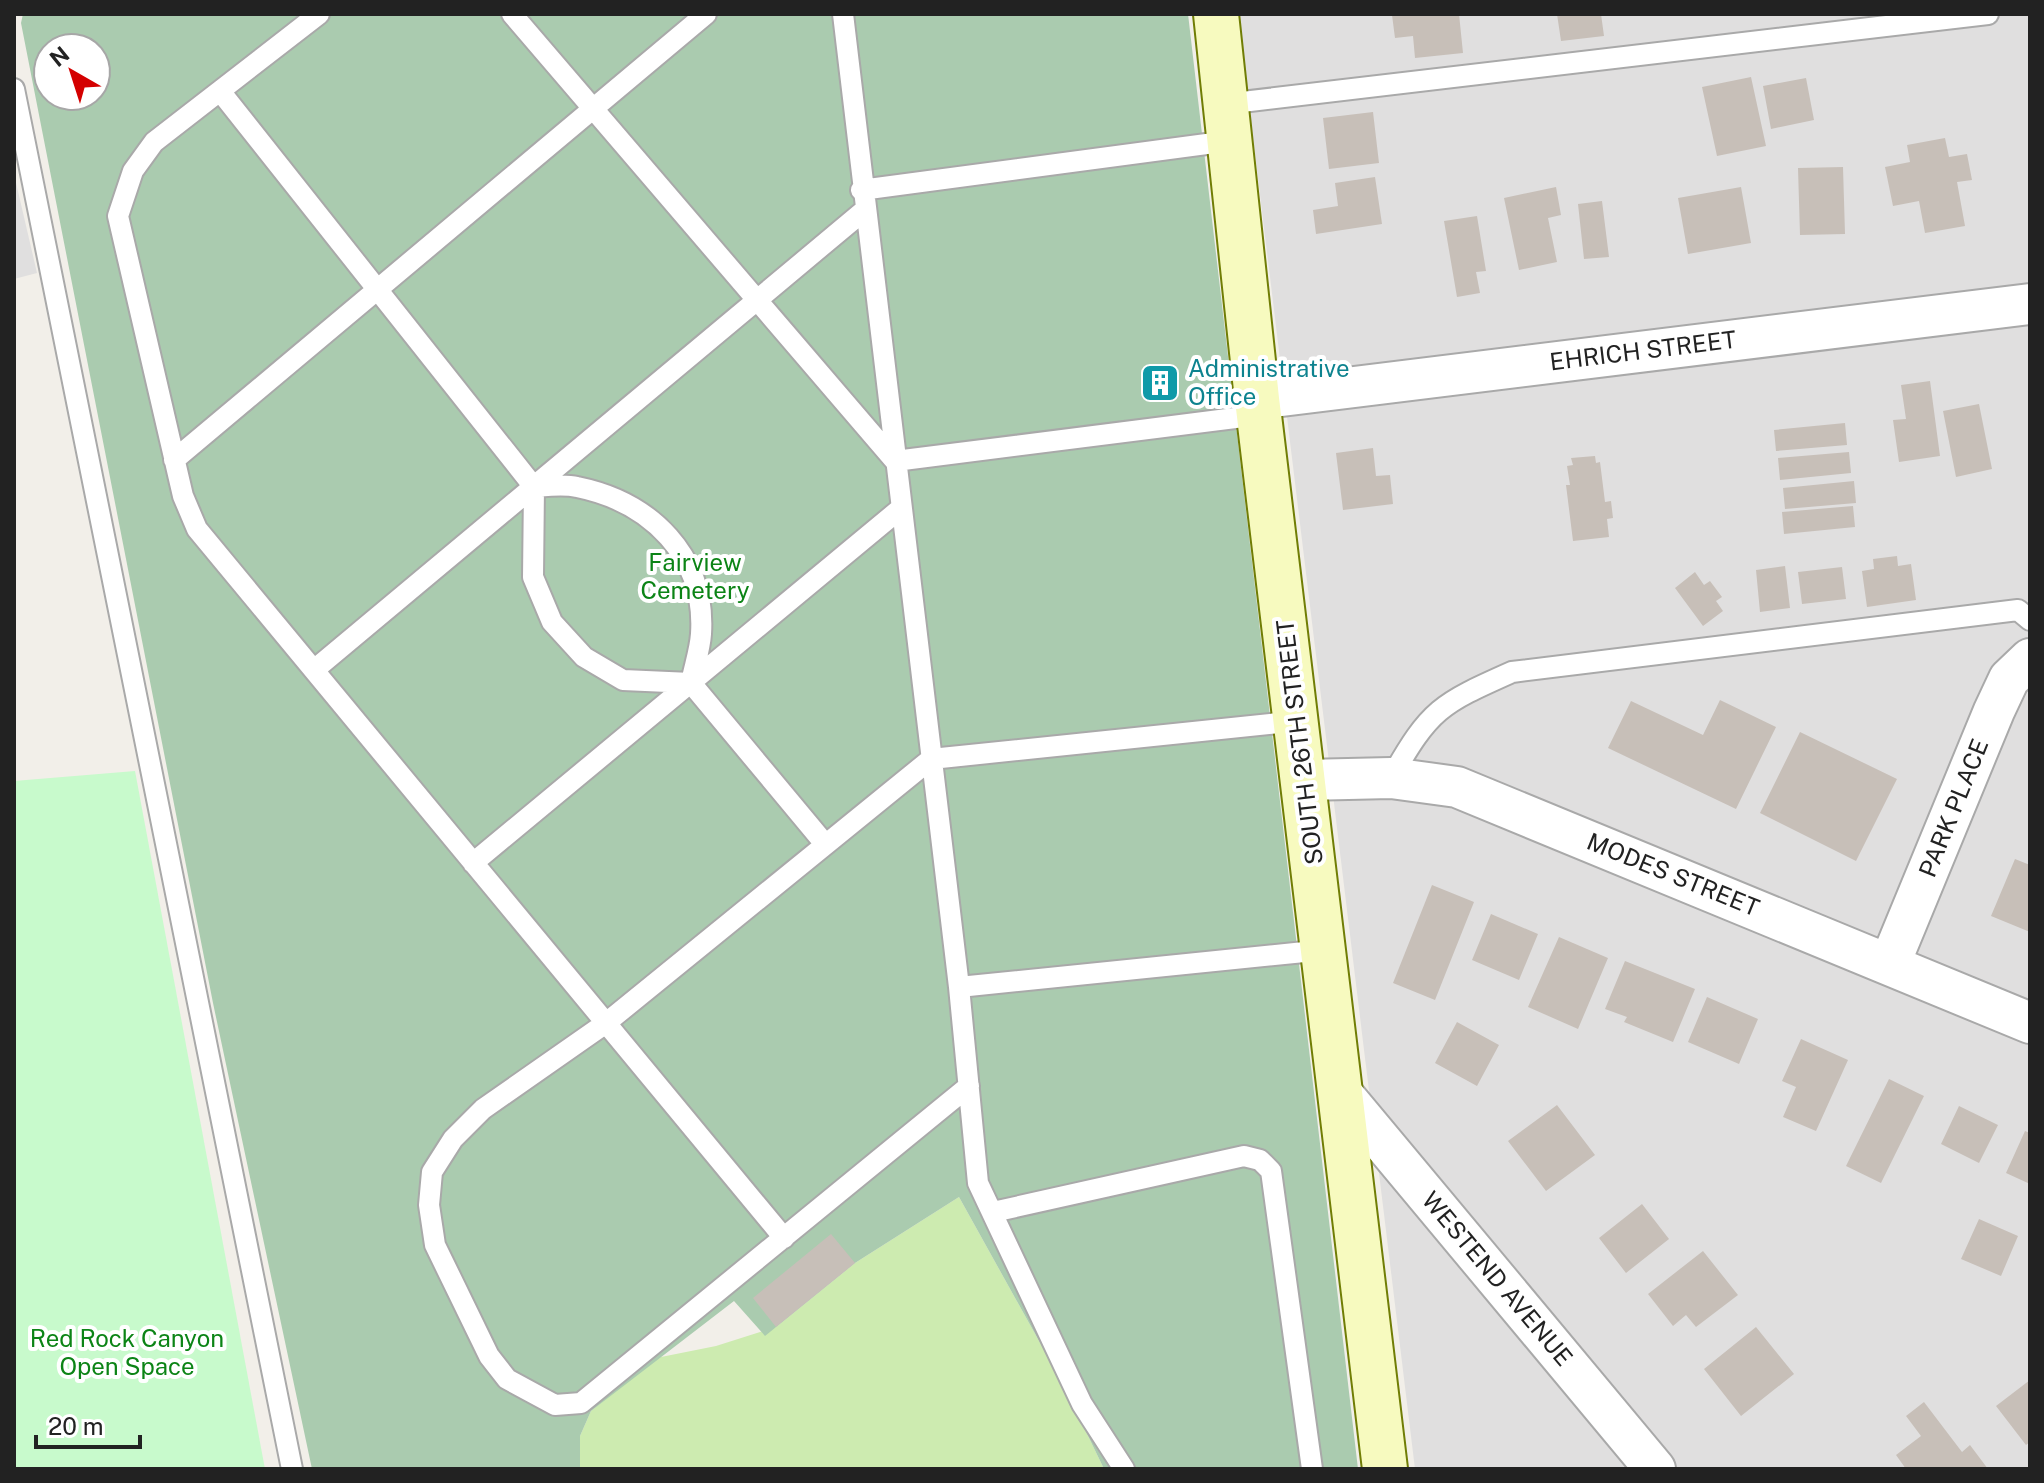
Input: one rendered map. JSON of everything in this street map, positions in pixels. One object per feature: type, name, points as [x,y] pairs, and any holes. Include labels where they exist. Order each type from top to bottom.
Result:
[{"type":"street","name":"SOUTH 26TH STREET","points":[[1216,14],[1258,407],[1298,721],[1385,1469]]},
{"type":"street","name":"EHRICH STREET","points":[[1258,407],[2030,304]]},
{"type":"street","name":"PARK PLACE","points":[[1890,963],[1994,711],[2009,679],[2030,659]]},
{"type":"street","name":"MODES STREET","points":[[1305,780],[1391,778],[1457,787],[2030,1023]]},
{"type":"street","name":"WESTEND AVENUE","points":[[1339,1090],[1655,1469]]},
{"type":"lane","points":[[319,14],[154,142],[133,171],[118,216],[183,496],[197,529],[784,1238]]},
{"type":"lane","points":[[512,14],[895,461]]},
{"type":"lane","points":[[174,460],[706,14]]},
{"type":"lane","points":[[843,14],[959,987],[978,1183],[1082,1404],[1124,1469]]},
{"type":"lane","points":[[314,670],[757,300],[864,200],[1227,122],[1988,14]]},
{"type":"lane","points":[[14,89],[292,1469]]},
{"type":"lane","points":[[220,91],[534,487],[533,577],[552,622],[584,657],[623,680],[691,683],[825,844]]},
{"type":"lane","points":[[895,461],[1258,407]]},
{"type":"lane","points":[[534,487],[576,486],[621,502],[660,526],[686,557],[699,600],[701,635],[691,683]]},
{"type":"lane","points":[[473,863],[900,509]]},
{"type":"lane","points":[[1391,778],[1418,731],[1442,705],[1512,672],[2018,610],[2030,620]]},
{"type":"lane","points":[[969,1086],[581,1403],[555,1405],[507,1379],[489,1356],[435,1245],[429,1205],[432,1172],[453,1139],[483,1109],[606,1023],[931,759],[1298,721]]},
{"type":"lane","points":[[959,987],[1324,950]]},
{"type":"lane","points":[[993,1212],[1244,1156],[1260,1160],[1271,1171],[1312,1469]]},
{"type":"shaded area","points":[[1238,14],[2030,14],[2030,1469],[1415,1469]]},
{"type":"shaded area","points":[[14,174],[37,273],[14,279]]},
{"type":"green space","name":"Fairview Cemetery","points":[[23,14],[1188,14],[1358,1469],[1104,1469],[1064,1386],[959,1197],[855,1263],[765,1336],[734,1301],[591,1411],[580,1436],[580,1469],[312,1469],[213,1003],[38,112],[112,112],[112,32],[32,32],[32,79],[21,23]]},
{"type":"green space","name":"Red Rock Canyon Open Space","points":[[135,771],[265,1469],[14,1469],[14,781]]},
{"type":"green space","points":[[959,1197],[1064,1386],[1104,1469],[580,1469],[580,1436],[591,1411],[656,1358],[716,1346],[776,1327],[855,1263]]},
{"type":"building","points":[[1459,14],[1463,53],[1415,58],[1413,36],[1395,38],[1392,15]]},
{"type":"building","points":[[1557,14],[1601,14],[1604,36],[1561,41]]},
{"type":"building","points":[[1751,77],[1766,146],[1717,156],[1702,87]]},
{"type":"building","points":[[1806,78],[1814,120],[1771,129],[1763,86]]},
{"type":"building","points":[[1373,112],[1379,163],[1329,169],[1323,118]]},
{"type":"building","points":[[1945,138],[1949,157],[1967,154],[1972,180],[1957,182],[1965,226],[1925,233],[1919,201],[1893,206],[1885,167],[1910,162],[1907,145]]},
{"type":"building","points":[[1843,167],[1845,234],[1800,235],[1798,168]]},
{"type":"building","points":[[1375,177],[1382,224],[1316,234],[1313,210],[1338,206],[1335,183]]},
{"type":"building","points":[[1556,187],[1561,215],[1548,218],[1557,262],[1519,270],[1504,198]]},
{"type":"building","points":[[1741,187],[1751,243],[1688,254],[1678,198]]},
{"type":"building","points":[[1602,201],[1609,257],[1584,259],[1578,204]]},
{"type":"building","points":[[1477,216],[1486,271],[1476,272],[1480,293],[1457,297],[1444,221]]},
{"type":"building","name":"Administrative Office","points":[[1169,365],[1173,398],[1152,401],[1148,368]]},
{"type":"building","points":[[1930,381],[1940,456],[1899,462],[1893,420],[1906,419],[1901,385]]},
{"type":"building","points":[[1979,404],[1992,469],[1956,477],[1943,411]]},
{"type":"building","points":[[1845,423],[1847,445],[1776,451],[1774,430]]},
{"type":"building","points":[[1373,448],[1376,476],[1390,475],[1393,504],[1343,510],[1336,453]]},
{"type":"building","points":[[1849,452],[1851,473],[1780,480],[1778,458]]},
{"type":"building","points":[[1595,456],[1596,463],[1600,462],[1605,502],[1611,501],[1613,518],[1607,519],[1609,537],[1573,541],[1566,485],[1570,485],[1567,466],[1573,465],[1571,458]]},
{"type":"building","points":[[1854,481],[1856,503],[1785,509],[1783,488]]},
{"type":"building","points":[[1853,506],[1855,527],[1784,534],[1782,512]]},
{"type":"building","points":[[1897,556],[1898,566],[1911,564],[1916,600],[1867,607],[1862,571],[1874,569],[1873,559]]},
{"type":"building","points":[[1785,566],[1790,608],[1760,612],[1756,570]]},
{"type":"building","points":[[1842,567],[1846,599],[1802,604],[1798,572]]},
{"type":"building","points":[[1695,572],[1704,585],[1710,581],[1722,597],[1716,601],[1723,611],[1703,626],[1675,588]]},
{"type":"building","points":[[1720,700],[1776,727],[1736,809],[1608,748],[1631,701],[1703,735]]},
{"type":"building","points":[[1800,732],[1897,779],[1856,861],[1760,813]]},
{"type":"building","points":[[2015,859],[2030,865],[2030,932],[1991,916]]},
{"type":"building","points":[[1432,885],[1474,902],[1435,1000],[1393,983]]},
{"type":"building","points":[[1491,914],[1538,934],[1519,980],[1472,960]]},
{"type":"building","points":[[1559,937],[1608,958],[1578,1029],[1528,1007]]},
{"type":"building","points":[[1625,961],[1695,989],[1673,1042],[1624,1022],[1627,1017],[1605,1009]]},
{"type":"building","points":[[1707,997],[1758,1019],[1739,1064],[1688,1042]]},
{"type":"building","points":[[1457,1022],[1499,1045],[1477,1086],[1435,1063]]},
{"type":"building","points":[[1801,1039],[1848,1060],[1816,1131],[1783,1117],[1796,1087],[1782,1081]]},
{"type":"building","points":[[1889,1079],[1924,1096],[1881,1183],[1846,1166]]},
{"type":"building","points":[[1557,1105],[1595,1155],[1546,1191],[1508,1141]]},
{"type":"building","points":[[1959,1106],[1998,1125],[1979,1163],[1941,1144]]},
{"type":"building","points":[[2025,1131],[2030,1133],[2030,1184],[2006,1173]]},
{"type":"building","points":[[1642,1204],[1669,1239],[1626,1273],[1599,1238]]},
{"type":"building","points":[[1979,1219],[2018,1236],[2001,1276],[1961,1259]]},
{"type":"building","points":[[831,1234],[855,1263],[776,1327],[753,1298]]},
{"type":"building","points":[[1703,1251],[1738,1295],[1696,1327],[1686,1315],[1673,1326],[1648,1294]]},
{"type":"building","points":[[1756,1327],[1794,1374],[1741,1416],[1704,1369]]},
{"type":"building","points":[[2030,1380],[2030,1442],[2026,1445],[1996,1406]]},
{"type":"building","points":[[1924,1402],[1962,1452],[1970,1445],[1988,1469],[1906,1469],[1896,1455],[1921,1436],[1906,1416]]},
{"type":"place","name":"Administrative Office","points":[[1160,383]]}]
